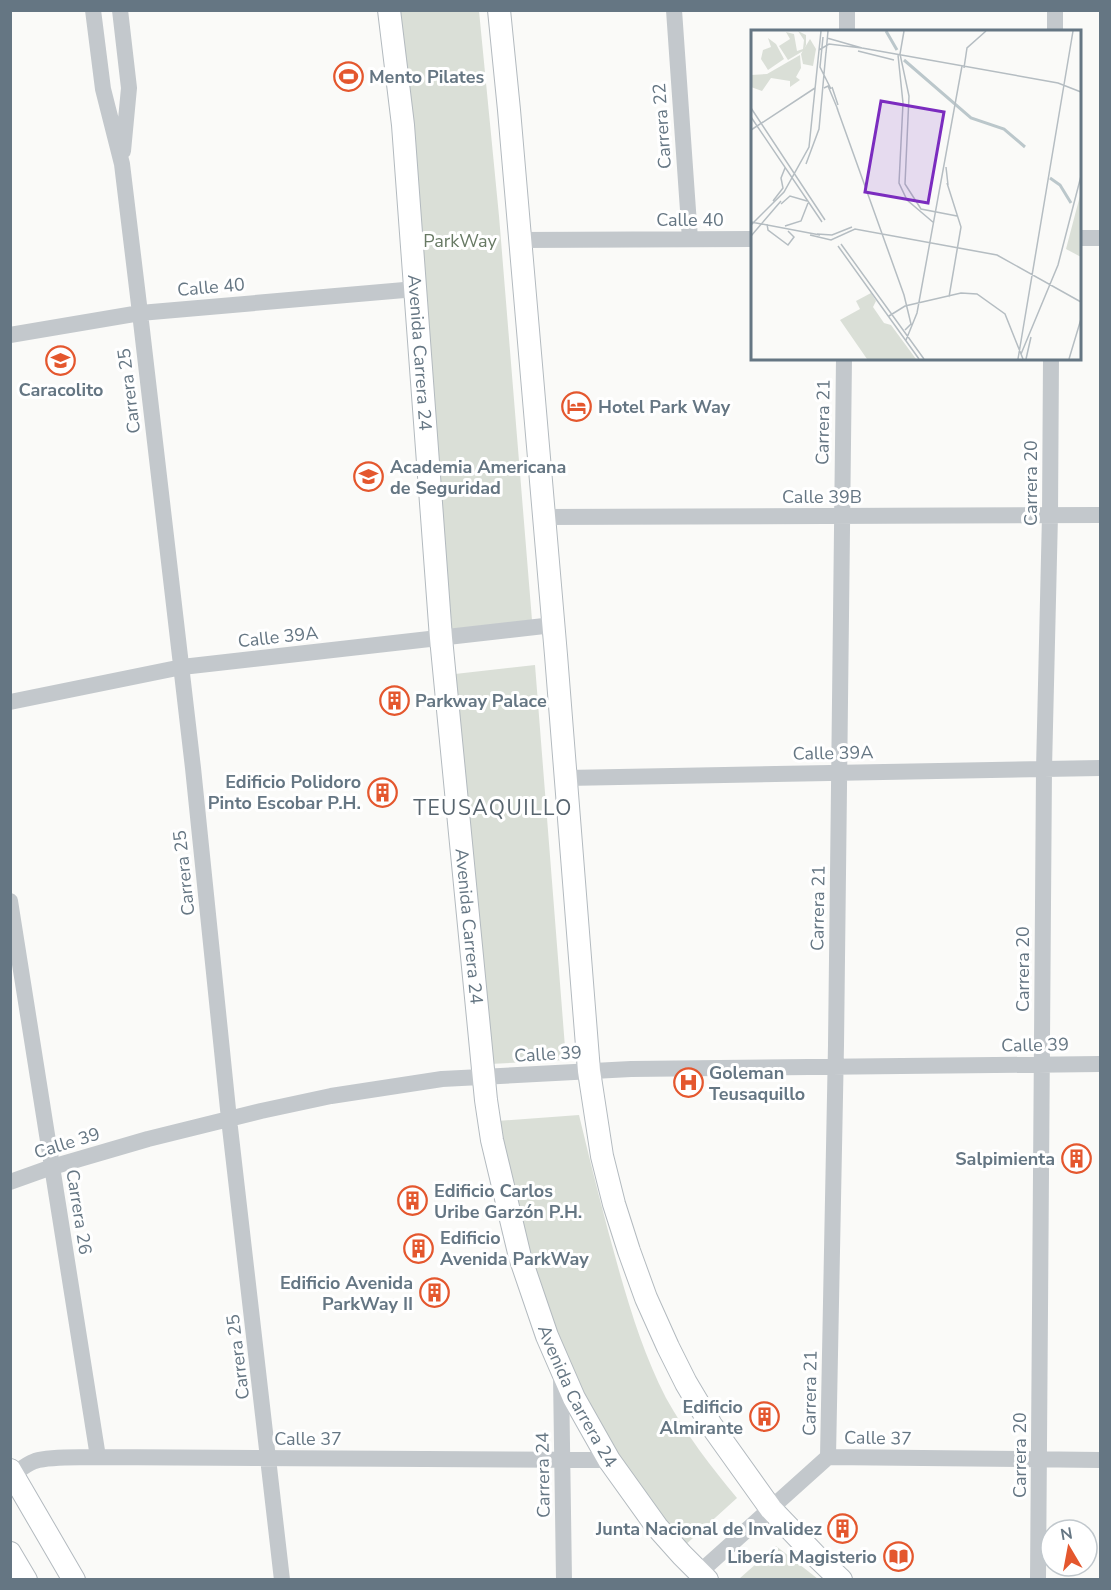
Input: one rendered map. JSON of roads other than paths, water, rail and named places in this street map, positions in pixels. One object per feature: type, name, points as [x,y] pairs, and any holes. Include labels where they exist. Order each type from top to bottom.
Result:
[{"type":"main road","name":"Avenida Carrera 24","points":[[389,10],[403,125],[441,638],[492,1140],[520,1257],[539,1316],[573,1398],[609,1460],[662,1533],[704,1576]]},
{"type":"main road","points":[[499,10],[544,517],[589,1071],[602,1156],[614,1204],[646,1298],[686,1383],[728,1449],[771,1509],[842,1580]]},
{"type":"main road","points":[[11,1474],[74,1580]]},
{"type":"main road","points":[[10,1553],[26,1580]]},
{"type":"street","name":"Carrera 25","points":[[93,10],[103,89],[122,164],[140,313],[182,667],[282,1580]]},
{"type":"street","name":"Carrera 25","points":[[120,10],[129,88],[122,164]]},
{"type":"street","name":"Carrera 22","points":[[674,10],[690,239]]},
{"type":"street","points":[[847,10],[847,30]]},
{"type":"street","points":[[1055,10],[1055,30]]},
{"type":"street","points":[[1081,238],[1101,238]]},
{"type":"street","name":"Calle 40","points":[[520,240],[751,239]]},
{"type":"street","name":"Calle 40","points":[[10,335],[140,313],[416,289]]},
{"type":"street","name":"Carrera 21","points":[[828,1457],[844,360]]},
{"type":"street","name":"Carrera 20","points":[[1038,1580],[1044,769],[1051,360]]},
{"type":"street","name":"Calle 39B","points":[[544,517],[1101,515]]},
{"type":"street","name":"Calle 39A","points":[[10,702],[182,667],[553,625]]},
{"type":"street","name":"Calle 39A","points":[[566,778],[1101,768]]},
{"type":"street","name":"Carrera 26","points":[[10,901],[98,1457]]},
{"type":"street","name":"Calle 39","points":[[10,1182],[52,1167],[148,1139],[261,1111],[442,1079],[631,1069],[1101,1064]]},
{"type":"street","name":"Carrera 24","points":[[561,1370],[564,1580]]},
{"type":"street","name":"Calle 37","points":[[11,1474],[46,1459],[98,1457],[609,1460]]},
{"type":"street","name":"Calle 37","points":[[704,1576],[771,1509],[828,1457],[1101,1460]]},
{"type":"place","name":"Mento Pilates","points":[[348,77]]},
{"type":"place","name":"Caracolito","points":[[61,361]]},
{"type":"place","name":"Hotel Park Way","points":[[577,407]]},
{"type":"place","name":"Academia Americana de Seguridad","points":[[369,477]]},
{"type":"place","name":"Parkway Palace","points":[[394,701]]},
{"type":"place","name":"Edificio Polidoro Pinto Escobar P.H.","points":[[382,792]]},
{"type":"place","name":"Goleman Teusaquillo","points":[[688,1083]]},
{"type":"place","name":"Salpimienta","points":[[1076,1159]]},
{"type":"place","name":"Edificio Carlos Uribe Garzón P.H.","points":[[413,1201]]},
{"type":"place","name":"Edificio Avenida ParkWay","points":[[419,1248]]},
{"type":"place","name":"Edificio Avenida ParkWay II","points":[[434,1293]]},
{"type":"place","name":"Edificio Almirante","points":[[764,1417]]},
{"type":"place","name":"Junta Nacional de Invalidez","points":[[843,1529]]},
{"type":"place","name":"Libería Magisterio","points":[[898,1557]]},
{"type":"district","name":"TEUSAQUILLO","points":[[493,808]]},
{"type":"park label","name":"ParkWay","points":[[460,241]]}]
